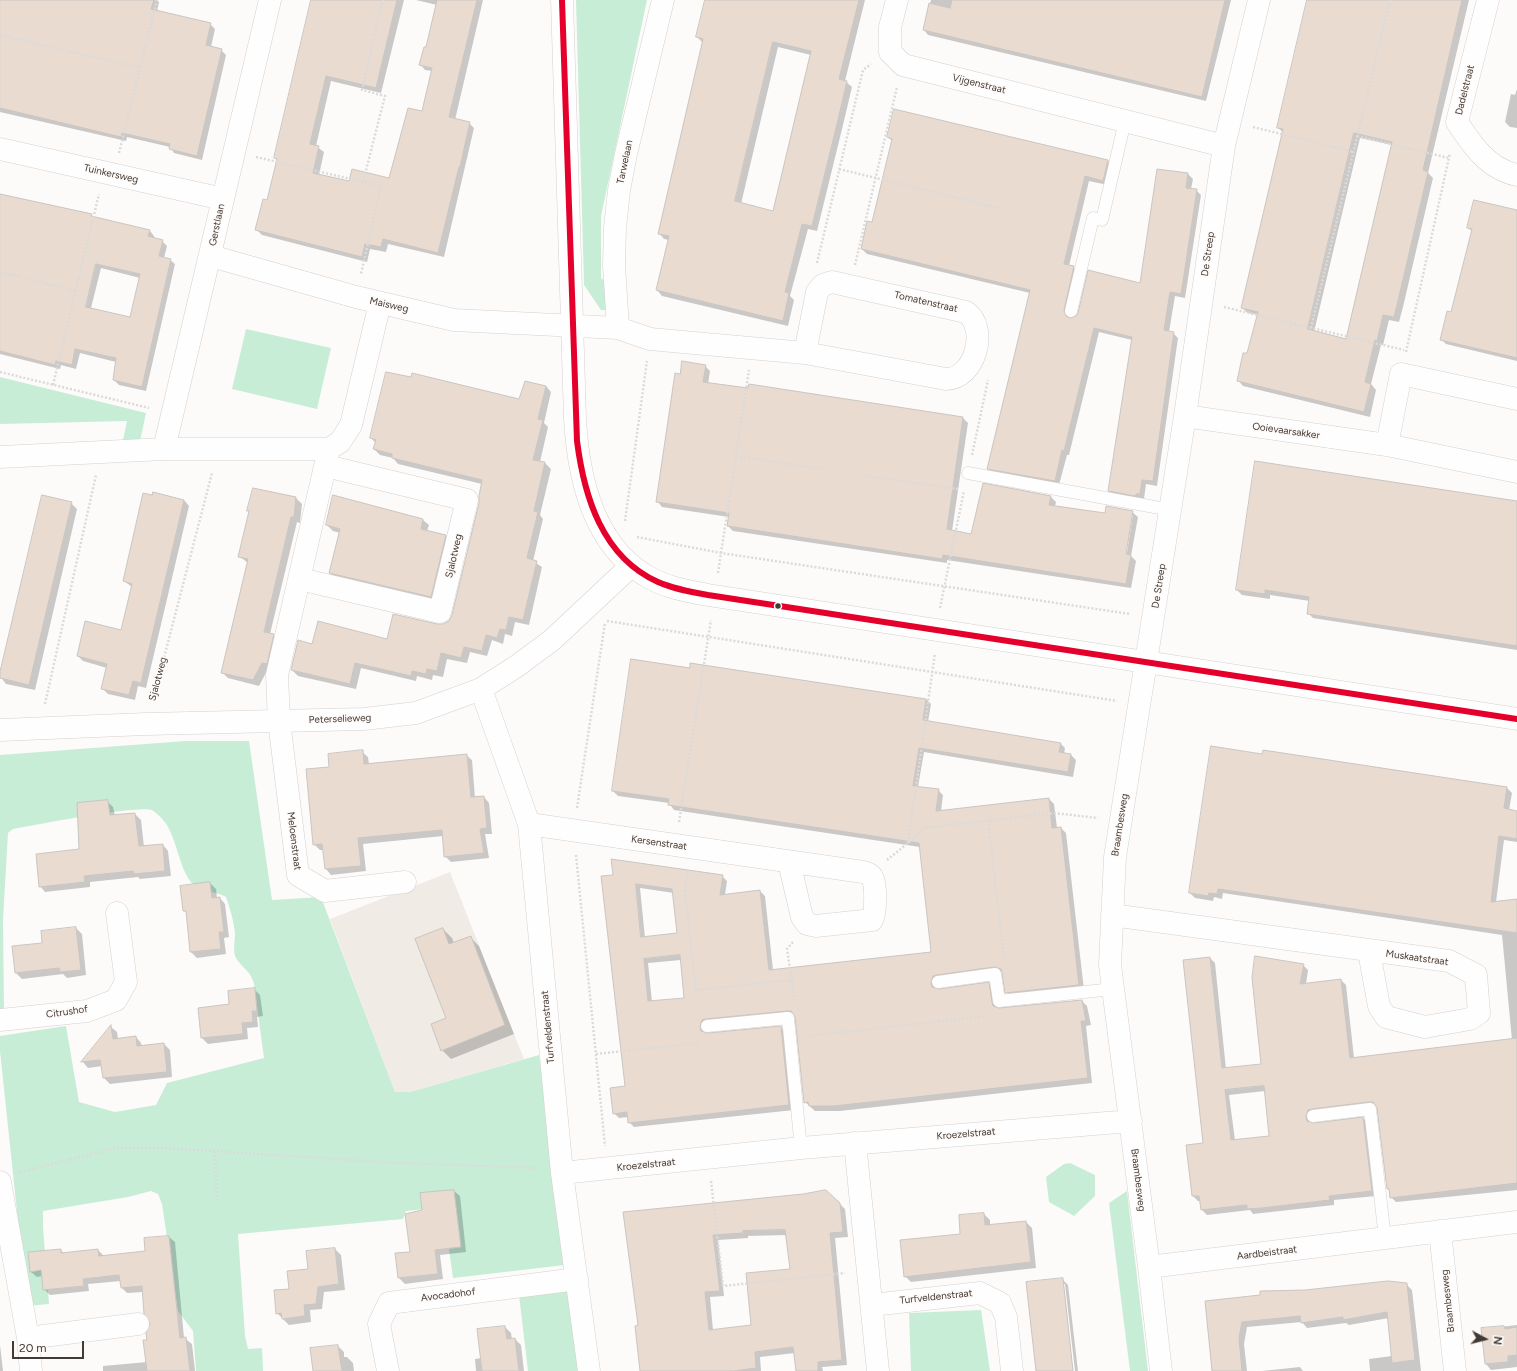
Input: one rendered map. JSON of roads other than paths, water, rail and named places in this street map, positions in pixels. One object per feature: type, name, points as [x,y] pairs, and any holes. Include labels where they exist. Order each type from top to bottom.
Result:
[{"type":"street","name":"Gerstlaan","points":[[164,449],[211,256],[270,0]]},
{"type":"street","points":[[562,0],[576,438],[579,464],[584,484],[598,522],[606,536],[625,551],[650,578],[672,587],[708,595],[1517,719]]},
{"type":"street","name":"Tarwelaan","points":[[618,328],[614,265],[615,228],[619,190],[626,154],[663,0]]},
{"type":"street","name":"Vijgenstraat","points":[[897,0],[890,27],[896,58],[1125,121],[1224,146]]},
{"type":"street","name":"De Streep","points":[[1147,662],[1171,510],[1224,146],[1259,0]]},
{"type":"street","name":"Dadelstraat","points":[[1488,0],[1457,122],[1477,151],[1504,172],[1517,175]]},
{"type":"street","name":"Tuinkersweg","points":[[0,149],[223,200]]},
{"type":"street","name":"Maisweg","points":[[211,256],[356,297],[454,320],[572,326]]},
{"type":"street","name":"Tomatenstraat","points":[[572,326],[618,328],[650,339],[805,353],[946,379],[954,379],[964,373],[970,364],[978,338],[978,328],[973,316],[966,312],[850,284],[832,282],[824,285],[817,292],[805,353]]},
{"type":"street","points":[[280,721],[277,675],[327,457],[340,442],[351,425],[380,303]]},
{"type":"street","points":[[1387,445],[1401,374],[1517,398]]},
{"type":"street","name":"Ooievaarsakker","points":[[1185,416],[1387,445],[1517,472]]},
{"type":"street","name":"Sjalotweg","points":[[0,457],[164,449],[218,448],[327,457],[467,500],[440,612],[300,579]]},
{"type":"street","name":"Peterselieweg","points":[[0,730],[146,724],[364,719],[416,713],[481,689],[517,666],[552,640],[611,586],[625,551]]},
{"type":"street","name":"Braambesweg","points":[[1147,662],[1115,858],[1110,965],[1131,1121],[1161,1371]]},
{"type":"street","name":"Turfveldenstraat","points":[[481,689],[529,824],[562,1171],[589,1371]]},
{"type":"street","name":"Meloenstraat","points":[[280,721],[298,875],[325,891],[405,882]]},
{"type":"street","name":"Kersenstraat","points":[[529,824],[863,872],[870,874],[873,880],[876,913],[872,920],[816,926],[807,924],[802,917],[789,862]]},
{"type":"street","name":"Citrushof","points":[[0,1020],[86,1011],[116,1000],[126,982],[117,913]]},
{"type":"street","name":"Muskaatstraat","points":[[1112,915],[1449,962],[1476,975],[1479,1013],[1470,1020],[1425,1026],[1386,1017],[1379,1006],[1369,952]]},
{"type":"street","name":"Kroezelstraat","points":[[562,1171],[607,1169],[854,1143],[1131,1121]]},
{"type":"street","points":[[854,1143],[878,1371]]},
{"type":"street","points":[[8,1178],[31,1371]]},
{"type":"street","name":"Aardbeistraat","points":[[1149,1267],[1517,1222]]},
{"type":"street","name":"Braambesweg","points":[[1440,1231],[1455,1371]]},
{"type":"street","name":"Avocadohof","points":[[388,1371],[379,1324],[389,1303],[577,1279]]},
{"type":"street","name":"Turfveldenstraat","points":[[872,1304],[980,1293],[1000,1303],[1006,1317],[1012,1371]]},
{"type":"street","points":[[28,1338],[138,1324]]},
{"type":"lane","points":[[1071,311],[1093,218],[1102,220],[1125,121]]},
{"type":"lane","points":[[968,473],[1171,510]]},
{"type":"lane","points":[[938,982],[996,974],[999,1001],[1113,989]]},
{"type":"lane","points":[[707,1026],[788,1018],[801,1148]]},
{"type":"lane","points":[[1313,1116],[1370,1109],[1385,1238]]}]
